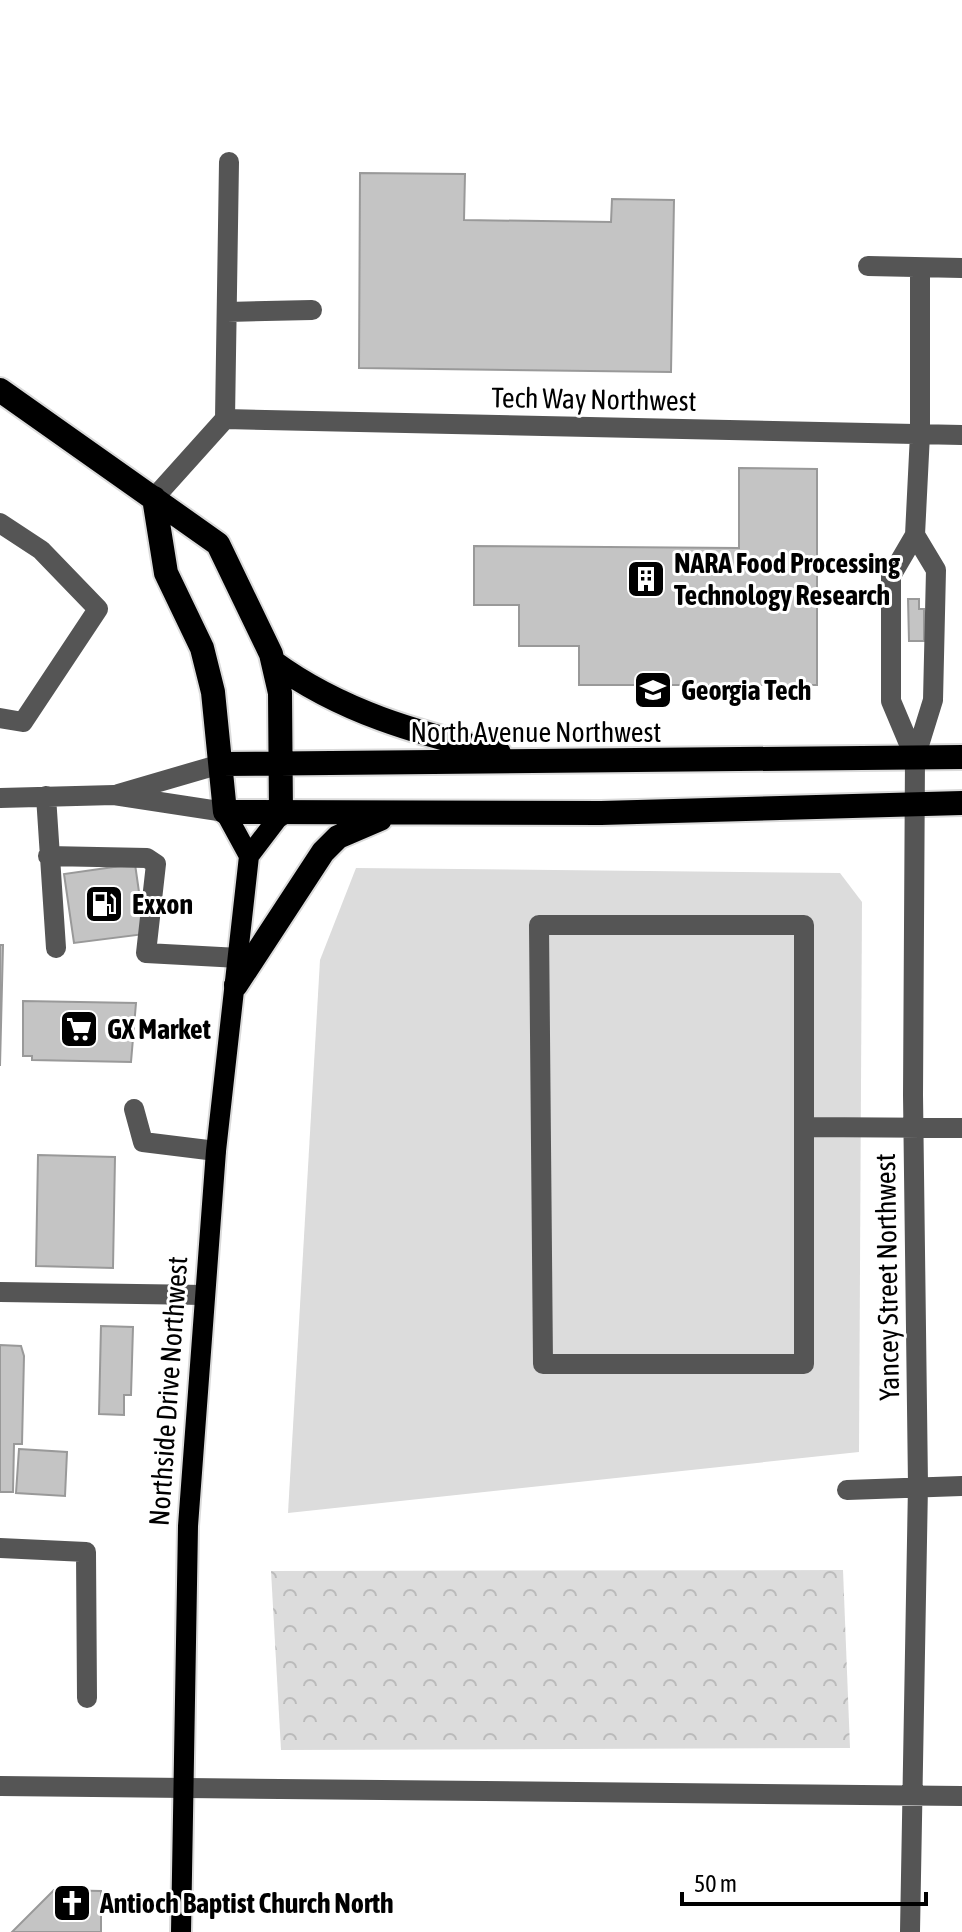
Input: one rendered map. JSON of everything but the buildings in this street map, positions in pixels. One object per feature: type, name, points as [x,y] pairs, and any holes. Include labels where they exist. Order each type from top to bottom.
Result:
[{"type":"highway","points":[[0,390],[218,544],[273,662],[280,693],[283,762],[281,814]]},
{"type":"highway","points":[[154,498],[166,573],[202,648],[213,692],[225,812]]},
{"type":"highway","points":[[273,662],[322,694],[383,722],[533,762]]},
{"type":"highway","name":"North Avenue Northwest","points":[[221,764],[962,757]]},
{"type":"highway","name":"North Avenue Northwest","points":[[225,812],[601,813],[962,803]]},
{"type":"highway","points":[[236,985],[323,852],[338,837],[400,812]]},
{"type":"main road","points":[[225,812],[249,856],[281,814]]},
{"type":"main road","name":"Northside Drive Northwest","points":[[181,1932],[188,1526],[216,1151],[249,856]]},
{"type":"street","points":[[154,498],[225,419],[229,162]]},
{"type":"street","points":[[868,266],[920,270],[962,268]]},
{"type":"street","points":[[915,758],[891,701],[891,576],[915,535],[920,434],[920,270]]},
{"type":"street","points":[[227,312],[312,310]]},
{"type":"street","name":"Tech Way Northwest","points":[[225,419],[962,435]]},
{"type":"street","points":[[0,523],[41,550],[98,609],[23,722],[0,718]]},
{"type":"street","points":[[915,535],[936,570],[933,700],[915,758]]},
{"type":"street","name":"Yancey Street Northwest","points":[[910,1932],[918,1485],[914,1127],[915,758]]},
{"type":"street","name":"North Avenue Northwest","points":[[114,795],[221,764]]},
{"type":"street","name":"North Avenue Northwest","points":[[0,798],[114,795],[225,812]]},
{"type":"street","points":[[46,796],[56,948]]},
{"type":"street","points":[[48,856],[147,858],[156,864],[146,953],[239,958]]},
{"type":"street","points":[[539,925],[804,925],[804,1127],[804,1364],[543,1364],[539,925]]},
{"type":"street","points":[[134,1109],[143,1142],[216,1151]]},
{"type":"street","points":[[804,1127],[962,1128]]},
{"type":"street","points":[[0,1292],[205,1295]]},
{"type":"street","points":[[847,1490],[918,1485],[962,1486]]},
{"type":"street","points":[[0,1548],[86,1552],[87,1698]]},
{"type":"street","points":[[0,1786],[962,1796]]},
{"type":"green space","points":[[356,868],[840,873],[862,902],[859,1452],[288,1513],[320,960]]},
{"type":"green space","points":[[843,1570],[850,1748],[281,1750],[271,1571]]},
{"type":"place","name":"NARA Food Processing Technology Research","points":[[646,579]]},
{"type":"place","name":"Georgia Tech","points":[[653,690]]},
{"type":"place","name":"Exxon","points":[[104,904]]},
{"type":"place","name":"GX Market","points":[[79,1029]]},
{"type":"place","name":"Antioch Baptist Church North","points":[[72,1903]]}]
